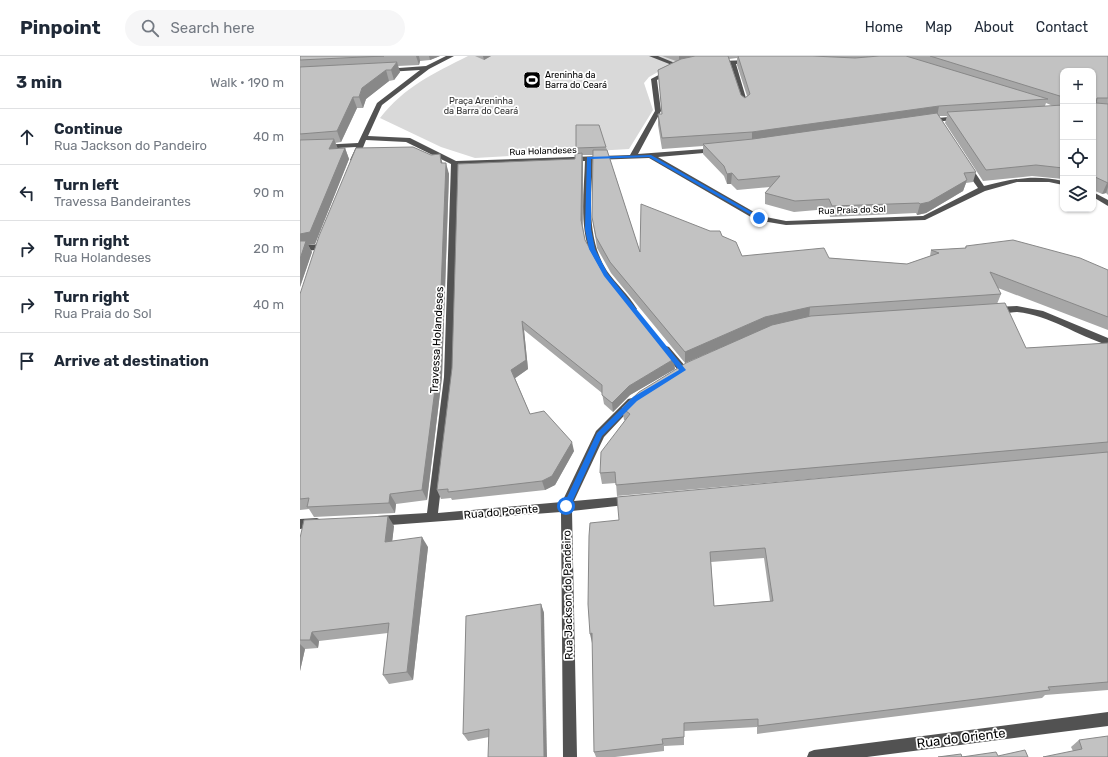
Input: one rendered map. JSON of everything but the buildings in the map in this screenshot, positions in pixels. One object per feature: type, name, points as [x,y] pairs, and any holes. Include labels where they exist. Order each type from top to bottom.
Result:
[{"type":"street","points":[[352,167],[379,104],[427,68],[451,56]]},
{"type":"street","points":[[634,156],[658,111],[654,79],[681,66],[652,56]]},
{"type":"street","points":[[714,63],[760,62]]},
{"type":"street","points":[[732,63],[745,105]]},
{"type":"street","points":[[379,70],[427,68]]},
{"type":"street","points":[[921,122],[939,123],[968,118]]},
{"type":"street","name":"Rua Holandeses","points":[[300,148],[362,142],[407,140],[455,163],[650,156],[720,149]]},
{"type":"street","name":"Rua Praia do Sol","points":[[650,156],[759,218],[786,223],[925,218],[982,189],[1017,180],[1049,180],[1060,182]]},
{"type":"street","points":[[961,157],[982,189]]},
{"type":"street","points":[[589,158],[588,229],[592,249],[606,275],[639,316]]},
{"type":"street","name":"Travessa Holandeses","points":[[432,518],[449,377],[455,163]]},
{"type":"street","points":[[1096,196],[1108,204]]},
{"type":"street","points":[[300,249],[320,247]]},
{"type":"street","points":[[986,311],[1017,309],[1040,313],[1108,342]]},
{"type":"street","points":[[659,340],[683,370]]},
{"type":"street","name":"Rua Jackson do Pandeiro","points":[[570,757],[566,506],[600,434],[635,399],[642,395]]},
{"type":"street","name":"Rua do Poente","points":[[362,521],[432,518],[638,500]]},
{"type":"street","points":[[300,524],[331,522]]},
{"type":"street","name":"Rua do Oriente","points":[[814,757],[1108,719]]},
{"type":"green space","name":"Praça Areninha da Barra do Ceará","points":[[468,56],[667,56],[679,60],[649,77],[644,83],[653,110],[629,149],[475,158],[441,147],[380,118],[389,107],[409,89]]},
{"type":"place","name":"Areninha da Barra do Ceará","points":[[532,80]]},
{"type":"route","points":[[566,506],[600,434],[635,399],[683,370],[606,275],[592,249],[588,229],[589,158],[650,156],[759,218]]}]
